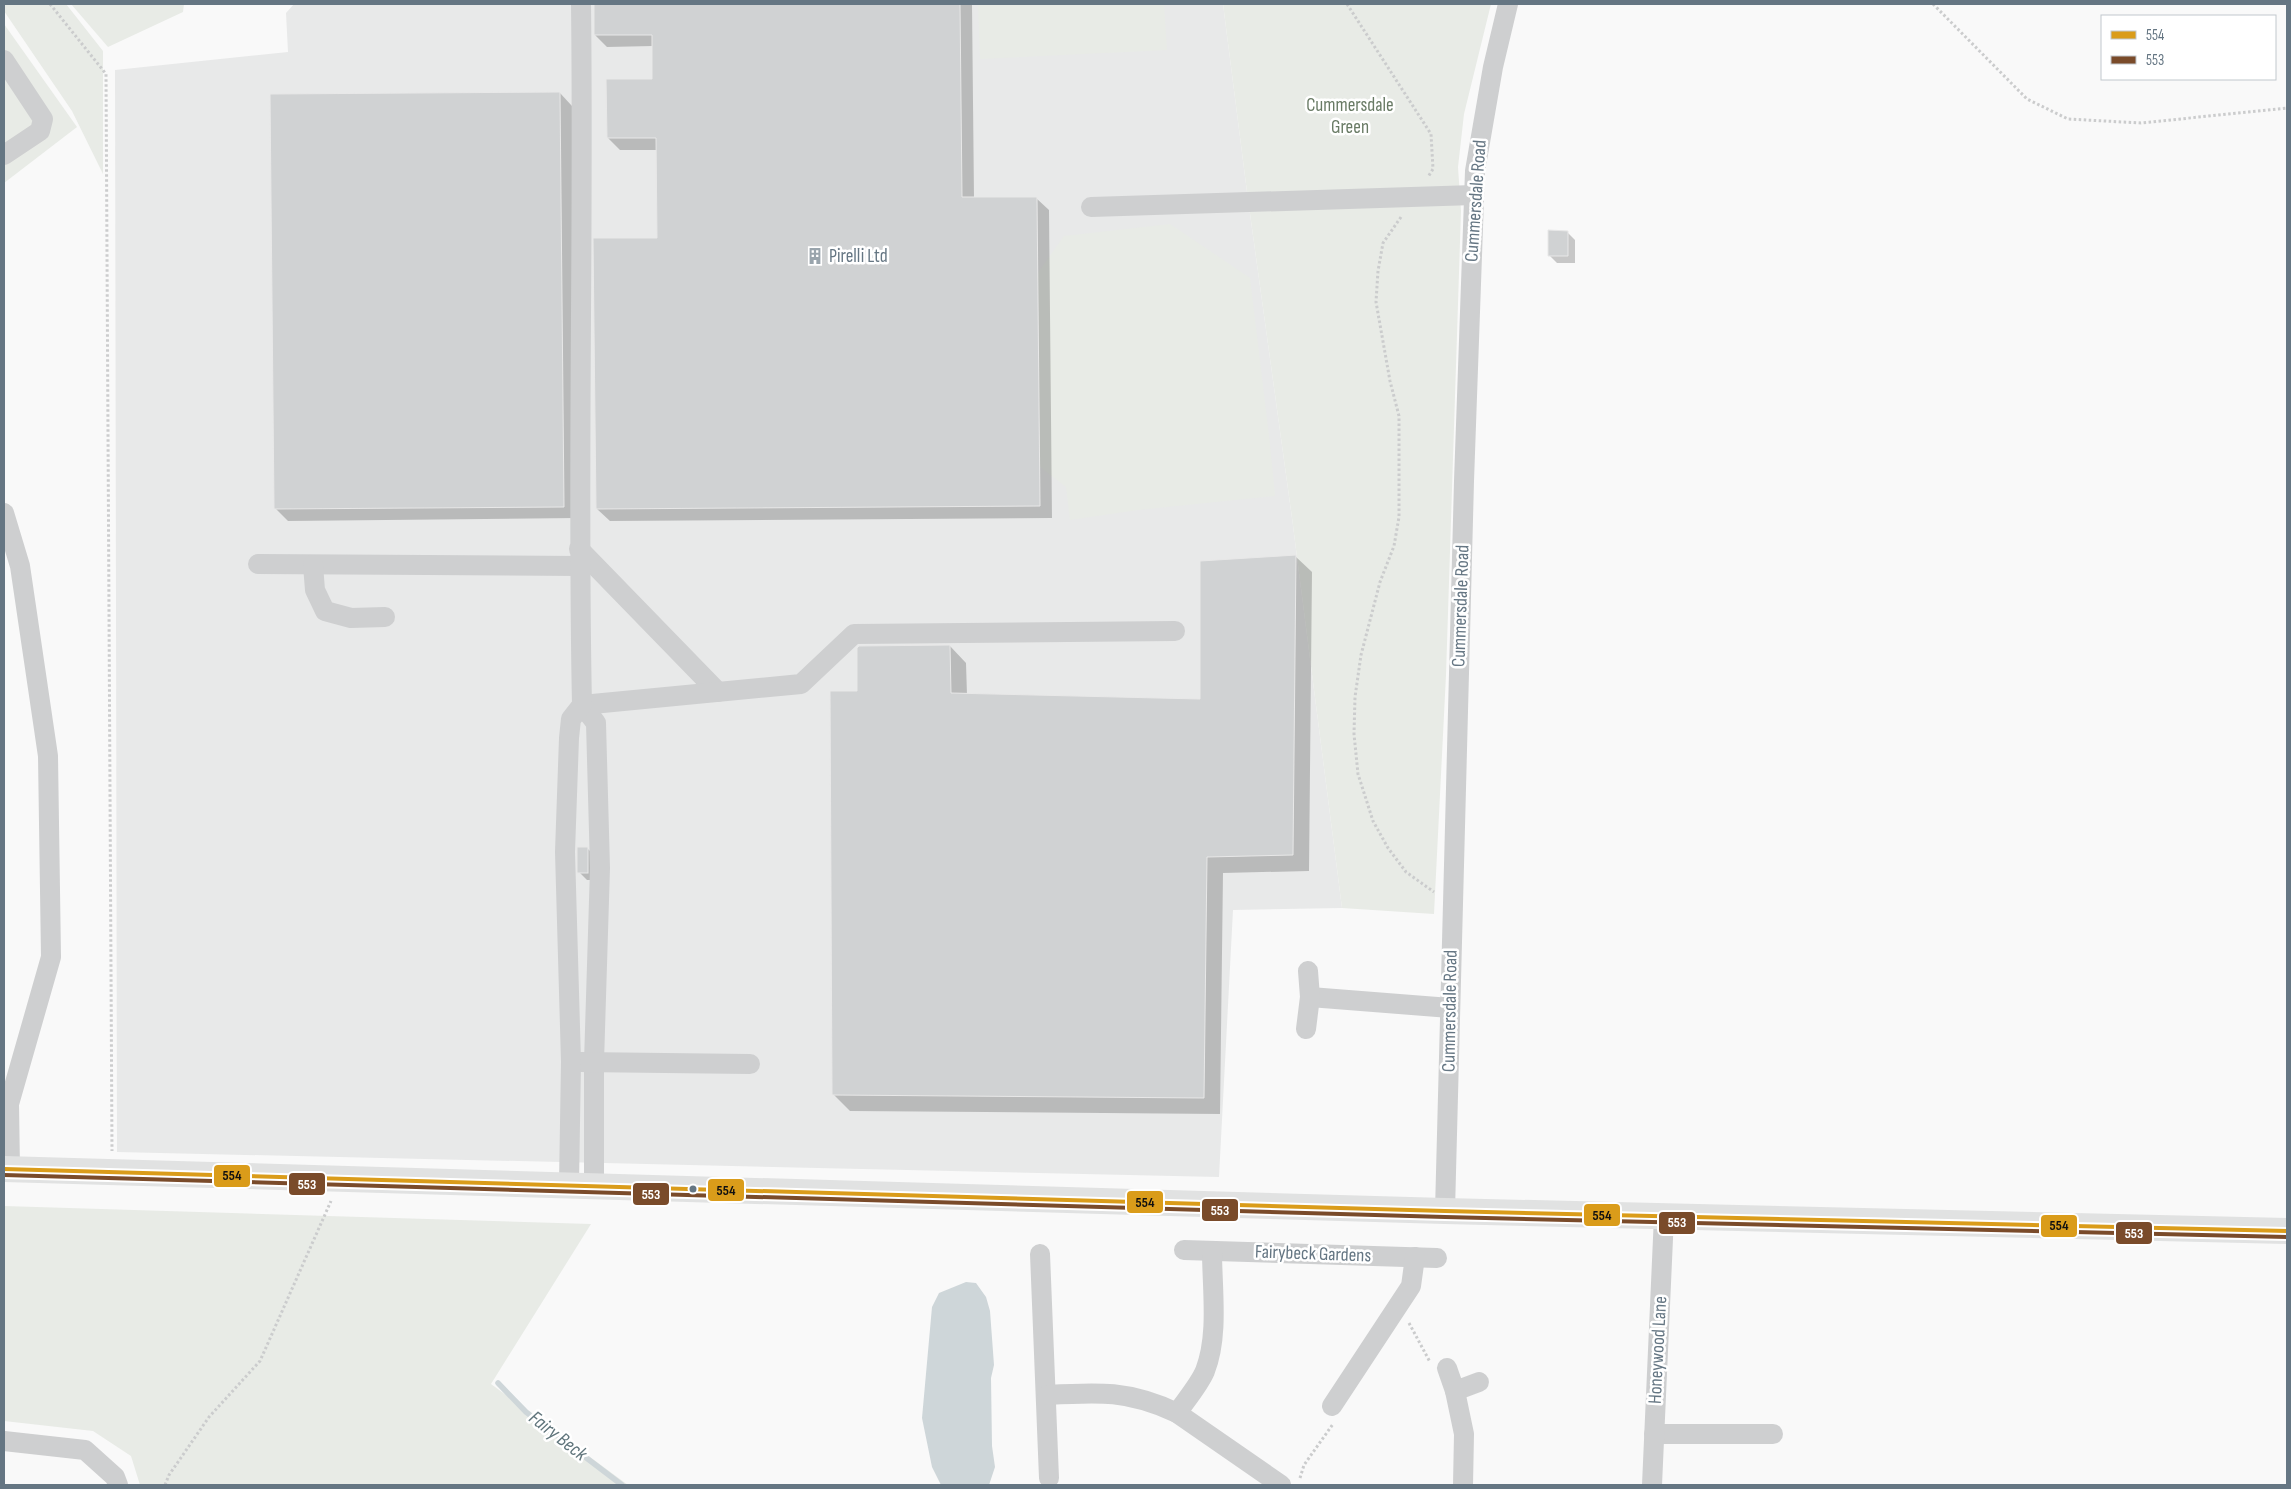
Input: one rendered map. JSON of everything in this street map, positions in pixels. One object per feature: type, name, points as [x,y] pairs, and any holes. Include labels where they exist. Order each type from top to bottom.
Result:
[{"type":"main road","points":[[7,1169],[1445,1211],[2287,1231]]},
{"type":"street","points":[[581,4],[579,558],[582,705],[596,723],[600,868],[594,1062],[582,1185]]},
{"type":"street","name":"Cummersdale Road","points":[[1445,1211],[1475,171],[1493,67],[1508,4]]},
{"type":"street","points":[[4,60],[43,119],[40,131],[4,155]]},
{"type":"street","points":[[1091,207],[1474,195]]},
{"type":"street","points":[[4,513],[20,566],[48,756],[51,957],[9,1104],[7,1169]]},
{"type":"street","points":[[258,564],[313,565],[579,558],[718,692]]},
{"type":"street","points":[[313,565],[315,590],[325,611],[351,618],[385,617]]},
{"type":"street","points":[[582,1185],[570,1062],[565,852],[571,718],[582,705],[802,684],[854,634],[1175,631]]},
{"type":"street","points":[[1306,1029],[1310,997],[1308,971]]},
{"type":"street","points":[[1310,997],[1450,1008]]},
{"type":"street","points":[[570,1062],[750,1064]]},
{"type":"street","name":"Honeywood Lane","points":[[1652,1485],[1664,1216]]},
{"type":"street","name":"Fairybeck Gardens","points":[[1184,1250],[1437,1258]]},
{"type":"street","points":[[1177,1413],[1204,1371],[1209,1352],[1213,1329],[1212,1251]]},
{"type":"street","points":[[1040,1254],[1049,1478]]},
{"type":"street","points":[[1332,1406],[1411,1286],[1415,1257]]},
{"type":"street","points":[[1447,1368],[1455,1391],[1464,1434],[1463,1485]]},
{"type":"street","points":[[1455,1391],[1479,1382]]},
{"type":"street","points":[[1047,1396],[1104,1392],[1125,1394],[1144,1399],[1177,1413],[1281,1485]]},
{"type":"street","points":[[1654,1434],[1773,1434]]},
{"type":"street","points":[[4,1440],[85,1450],[115,1477],[118,1485]]},
{"type":"path","points":[[50,4],[106,74],[112,1171]]},
{"type":"path","points":[[1347,4],[1431,134],[1433,169],[1416,197],[1383,243],[1378,271],[1376,302],[1390,381],[1400,416],[1399,517],[1394,546],[1380,582],[1361,655],[1355,697],[1354,734],[1358,774],[1373,821],[1388,848],[1406,872],[1430,891],[1453,899]]},
{"type":"path","points":[[1933,4],[2027,98],[2068,119],[2141,123],[2287,108]]},
{"type":"path","points":[[165,1485],[169,1475],[209,1417],[260,1361],[342,1179]]},
{"type":"path","points":[[1407,1318],[1432,1366],[1447,1368]]},
{"type":"shaded area","points":[[294,4],[1223,4],[1342,908],[1233,910],[1219,1177],[117,1152],[115,70],[288,52],[286,13]]},
{"type":"shaded area","points":[[966,1282],[976,1283],[986,1297],[990,1311],[994,1365],[991,1378],[992,1446],[995,1467],[989,1485],[941,1485],[932,1467],[922,1418],[932,1307],[939,1293]]},
{"type":"green space","points":[[4,4],[66,4],[103,51],[103,174],[72,111],[4,11]]},
{"type":"green space","points":[[71,4],[184,4],[183,12],[108,47]]},
{"type":"green space","points":[[978,4],[1164,4],[1167,50],[980,59]]},
{"type":"green space","name":"Cummersdale Green","points":[[1223,4],[1491,4],[1464,114],[1458,167],[1461,211],[1446,675],[1434,914],[1342,908]]},
{"type":"green space","points":[[4,24],[77,127],[4,183]]},
{"type":"green space","points":[[1170,224],[1250,278],[1275,496],[1138,510],[1070,520],[1066,487],[1039,466],[1037,274],[1064,236]]},
{"type":"green space","points":[[4,1206],[591,1224],[491,1384],[628,1485],[140,1485],[131,1456],[93,1431],[4,1421]]},
{"type":"building","name":"Pirelli Ltd","points":[[594,4],[960,4],[962,197],[1037,197],[1040,506],[596,509],[593,238],[657,238],[656,138],[607,138],[606,79],[652,79],[652,35],[594,35]]},
{"type":"building","points":[[560,92],[564,507],[274,509],[270,94]]},
{"type":"building","points":[[1548,230],[1568,231],[1568,256],[1548,256]]},
{"type":"building","points":[[1296,555],[1293,855],[1207,857],[1204,1098],[832,1095],[830,691],[857,691],[857,648],[859,646],[950,645],[951,693],[1200,699],[1200,561]]},
{"type":"building","points":[[577,847],[588,847],[588,873],[577,873]]},
{"type":"waterway","name":"Fairy Beck","points":[[498,1383],[526,1412],[622,1485]]},
{"type":"transit line","name":"554","points":[[4,1169],[1445,1211],[2287,1231]]},
{"type":"transit line","name":"553","points":[[4,1175],[1445,1217],[2287,1237]]},
{"type":"place","name":"Pirelli Ltd","points":[[815,256]]}]
